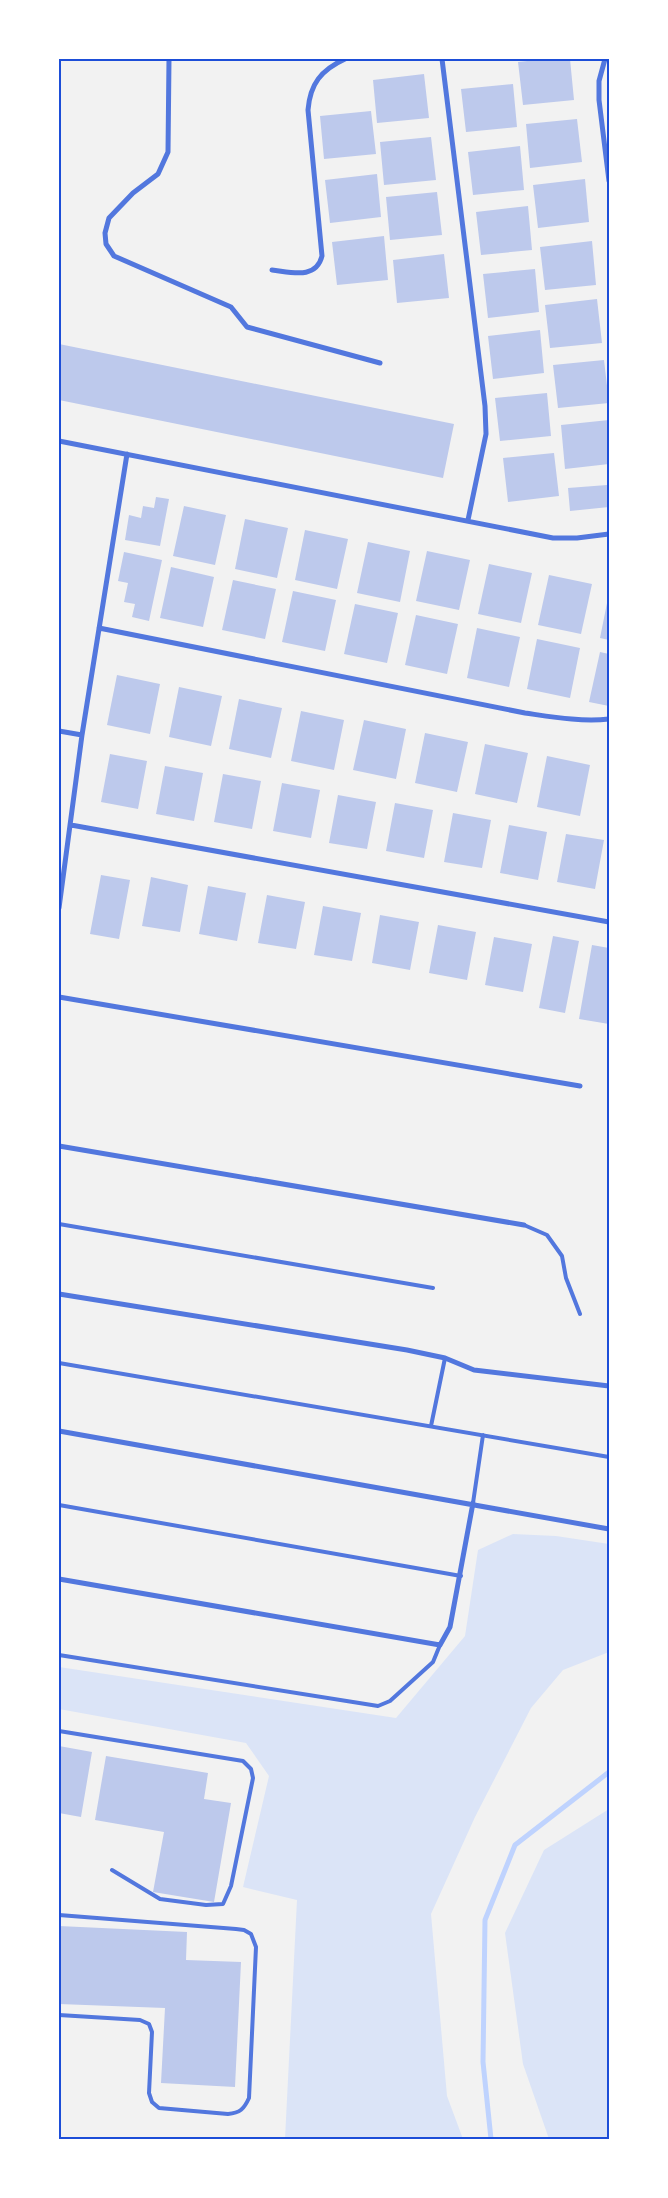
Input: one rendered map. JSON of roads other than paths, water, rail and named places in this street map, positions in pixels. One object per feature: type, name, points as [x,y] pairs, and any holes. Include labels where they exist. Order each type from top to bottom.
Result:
[{"type":"street","points":[[169,59],[168,152],[158,174],[133,193],[109,218],[105,233],[106,244],[114,256],[232,307],[247,327],[380,364]]},
{"type":"street","points":[[272,270],[303,274],[320,265],[322,256],[308,110],[309,94],[316,81],[329,68],[345,59]]},
{"type":"street","points":[[442,59],[485,406],[486,434],[468,520]]},
{"type":"street","points":[[605,59],[600,82],[599,100],[609,181]]},
{"type":"street","points":[[59,441],[553,538],[577,538],[609,534]]},
{"type":"street","points":[[59,908],[82,736],[127,454]]},
{"type":"street","points":[[99,628],[562,719],[596,721],[609,719]]},
{"type":"street","points":[[59,731],[82,736]]},
{"type":"street","points":[[71,825],[609,922]]},
{"type":"street","points":[[59,997],[580,1086]]},
{"type":"street","points":[[59,1146],[524,1225]]},
{"type":"street","points":[[59,1294],[445,1358],[474,1370],[609,1386]]},
{"type":"street","points":[[59,1431],[473,1503],[609,1529]]},
{"type":"street","points":[[59,1579],[440,1645],[450,1627],[461,1576],[473,1503]]},
{"type":"lane","points":[[59,1224],[433,1288]]},
{"type":"lane","points":[[524,1225],[548,1235],[562,1256],[566,1278],[580,1314]]},
{"type":"lane","points":[[432,1426],[445,1358]]},
{"type":"lane","points":[[59,1363],[609,1457]]},
{"type":"lane","points":[[473,1503],[483,1435]]},
{"type":"lane","points":[[59,1505],[461,1576]]},
{"type":"lane","points":[[59,1655],[378,1706],[390,1701],[433,1662],[440,1645]]},
{"type":"lane","points":[[59,1731],[243,1761],[251,1769],[252,1787],[231,1886],[223,1904],[206,1905],[160,1899],[112,1870]]},
{"type":"lane","points":[[59,1915],[236,1929],[244,1930],[251,1934],[256,1947],[249,2098],[245,2108],[238,2113],[228,2114],[159,2108],[152,2102],[149,2093],[152,2032],[149,2024],[140,2020],[59,2015]]},
{"type":"waterway","points":[[491,2139],[483,2062],[485,1920],[515,1845],[609,1772]]}]
